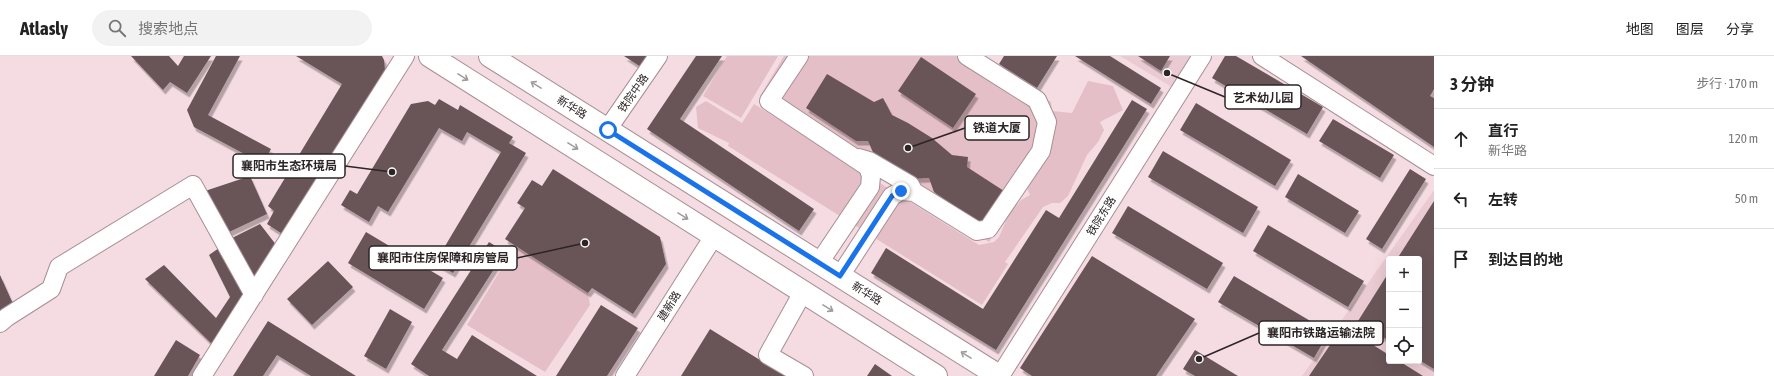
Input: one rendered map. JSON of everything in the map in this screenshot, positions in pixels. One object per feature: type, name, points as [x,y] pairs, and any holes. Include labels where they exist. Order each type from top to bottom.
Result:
[{"type":"main road","points":[[430,56],[936,376]]},
{"type":"main road","name":"新华路","points":[[490,56],[1000,376]]},
{"type":"street","points":[[202,376],[405,56]]},
{"type":"street","name":"铁院中路","points":[[608,130],[658,56]]},
{"type":"street","points":[[799,56],[769,102],[868,167],[871,176],[870,187],[819,263]]},
{"type":"street","points":[[852,157],[869,161],[910,186],[914,192],[977,231],[988,229],[1041,150],[1047,122],[1037,100],[967,56]]},
{"type":"street","name":"铁院东路","points":[[1000,376],[1202,56]]},
{"type":"street","points":[[1262,56],[1434,166]]},
{"type":"street","points":[[0,323],[6,317],[51,289],[59,266],[194,185],[254,295]]},
{"type":"street","points":[[840,276],[892,196],[901,191],[914,192]]},
{"type":"street","name":"建新路","points":[[625,376],[714,236]]},
{"type":"street","points":[[802,292],[768,355],[804,376]]},
{"type":"shaded area","points":[[727,56],[778,56],[741,118],[703,96]]},
{"type":"shaded area","points":[[784,56],[978,56],[1051,102],[1052,111],[1072,113],[1088,81],[1113,86],[1123,110],[1100,122],[1104,130],[1098,142],[1087,155],[1068,196],[1060,203],[1052,203],[1043,207],[1005,262],[1008,264],[982,305],[728,146],[729,143],[698,128],[696,107],[706,101],[742,123],[754,104],[979,245],[994,242],[999,237],[1008,216],[1021,200],[1030,195],[1026,186],[989,242],[760,96]]},
{"type":"shaded area","points":[[1120,56],[1197,56],[1175,89]]},
{"type":"shaded area","points":[[1434,190],[1434,376],[1302,376],[1386,258],[1386,364],[1422,364],[1422,256],[1387,256]]},
{"type":"shaded area","points":[[515,246],[588,293],[590,305],[545,372],[467,325]]},
{"type":"building","points":[[131,56],[169,56],[178,66],[184,56],[211,56],[187,93],[170,82],[163,90]]},
{"type":"building","points":[[216,56],[240,56],[208,115],[271,149],[263,164],[194,127],[187,110]]},
{"type":"building","points":[[296,56],[382,56],[385,70],[383,79],[284,235],[267,224],[274,211],[268,206],[342,84]]},
{"type":"building","points":[[624,56],[649,56],[641,67]]},
{"type":"building","points":[[696,56],[722,56],[680,119],[814,209],[799,231],[647,129]]},
{"type":"building","points":[[1004,56],[1057,56],[1037,88],[999,64]]},
{"type":"building","points":[[1075,56],[1110,56],[1161,88],[1151,104]]},
{"type":"building","points":[[1138,56],[1170,56],[1161,71]]},
{"type":"building","points":[[1225,56],[1236,56],[1323,107],[1307,134],[1212,78]]},
{"type":"building","points":[[1301,56],[1434,56],[1434,89],[1430,96],[1434,98],[1434,147]]},
{"type":"building","points":[[921,57],[976,94],[953,128],[898,91]]},
{"type":"building","points":[[827,74],[874,102],[883,98],[892,115],[932,138],[952,155],[968,157],[967,167],[1004,191],[983,225],[934,192],[929,178],[908,179],[876,159],[868,141],[856,141],[806,108]]},
{"type":"building","points":[[439,99],[458,110],[460,105],[513,137],[509,143],[526,153],[453,273],[435,263],[501,152],[467,132],[462,141],[439,128],[388,212],[378,206],[369,222],[341,205],[350,190],[357,194],[411,104],[428,101],[435,105]]},
{"type":"building","points":[[1132,100],[1147,109],[996,350],[871,273],[886,248],[983,309],[1046,210],[1059,218]]},
{"type":"building","points":[[1196,103],[1291,160],[1275,186],[1180,130]]},
{"type":"building","points":[[1333,119],[1394,155],[1380,178],[1319,141]]},
{"type":"building","points":[[1163,151],[1258,207],[1243,233],[1148,177]]},
{"type":"building","points":[[553,169],[660,237],[666,264],[633,314],[592,288],[588,293],[505,239],[525,208],[517,203],[532,180],[542,186]]},
{"type":"building","points":[[1410,169],[1426,179],[1382,249],[1366,239]]},
{"type":"building","points":[[1298,174],[1359,211],[1345,233],[1285,197]]},
{"type":"building","points":[[250,176],[267,214],[227,233],[205,191]]},
{"type":"building","points":[[1434,201],[1434,369],[1422,362],[1422,256],[1399,256]]},
{"type":"building","points":[[1128,206],[1223,263],[1207,289],[1112,233]]},
{"type":"building","points":[[260,224],[277,246],[255,284],[232,238]]},
{"type":"building","points":[[1268,225],[1364,281],[1348,307],[1253,251]]},
{"type":"building","points":[[366,232],[443,278],[424,309],[348,263]]},
{"type":"building","points":[[489,242],[505,252],[442,350],[457,359],[472,335],[537,376],[429,376],[411,364]]},
{"type":"building","points":[[219,248],[245,298],[214,346],[145,279],[164,265],[216,318],[230,297],[209,255]]},
{"type":"building","points":[[1092,256],[1195,319],[1156,376],[1032,376],[1020,368]]},
{"type":"building","points":[[328,261],[353,287],[312,325],[287,299]]},
{"type":"building","points":[[0,275],[14,306],[0,314]]},
{"type":"building","points":[[1234,276],[1329,332],[1314,358],[1218,302]]},
{"type":"building","points":[[1386,277],[1386,339],[1358,321]]},
{"type":"building","points":[[601,305],[638,328],[607,376],[556,376]]},
{"type":"building","points":[[390,309],[412,322],[386,369],[364,356]]},
{"type":"building","points":[[268,321],[356,376],[311,376],[277,355],[263,376],[233,376]]},
{"type":"building","points":[[1343,326],[1386,353],[1386,364],[1404,364],[1423,376],[1309,376]]},
{"type":"building","points":[[710,329],[786,376],[681,376]]},
{"type":"building","points":[[176,340],[200,355],[188,376],[154,376]]},
{"type":"building","points":[[1195,350],[1238,376],[1195,376],[1183,369]]},
{"type":"building","points":[[875,364],[892,376],[867,376]]},
{"type":"place","name":"艺术幼儿园","points":[[1167,73]]},
{"type":"place","name":"铁道大厦","points":[[908,148]]},
{"type":"place","name":"襄阳市生态环境局","points":[[392,172]]},
{"type":"place","name":"襄阳市住房保障和房管局","points":[[585,243]]},
{"type":"place","name":"襄阳市铁路运输法院","points":[[1199,359]]},
{"type":"route","points":[[608,130],[840,276],[892,196],[901,191]]}]
